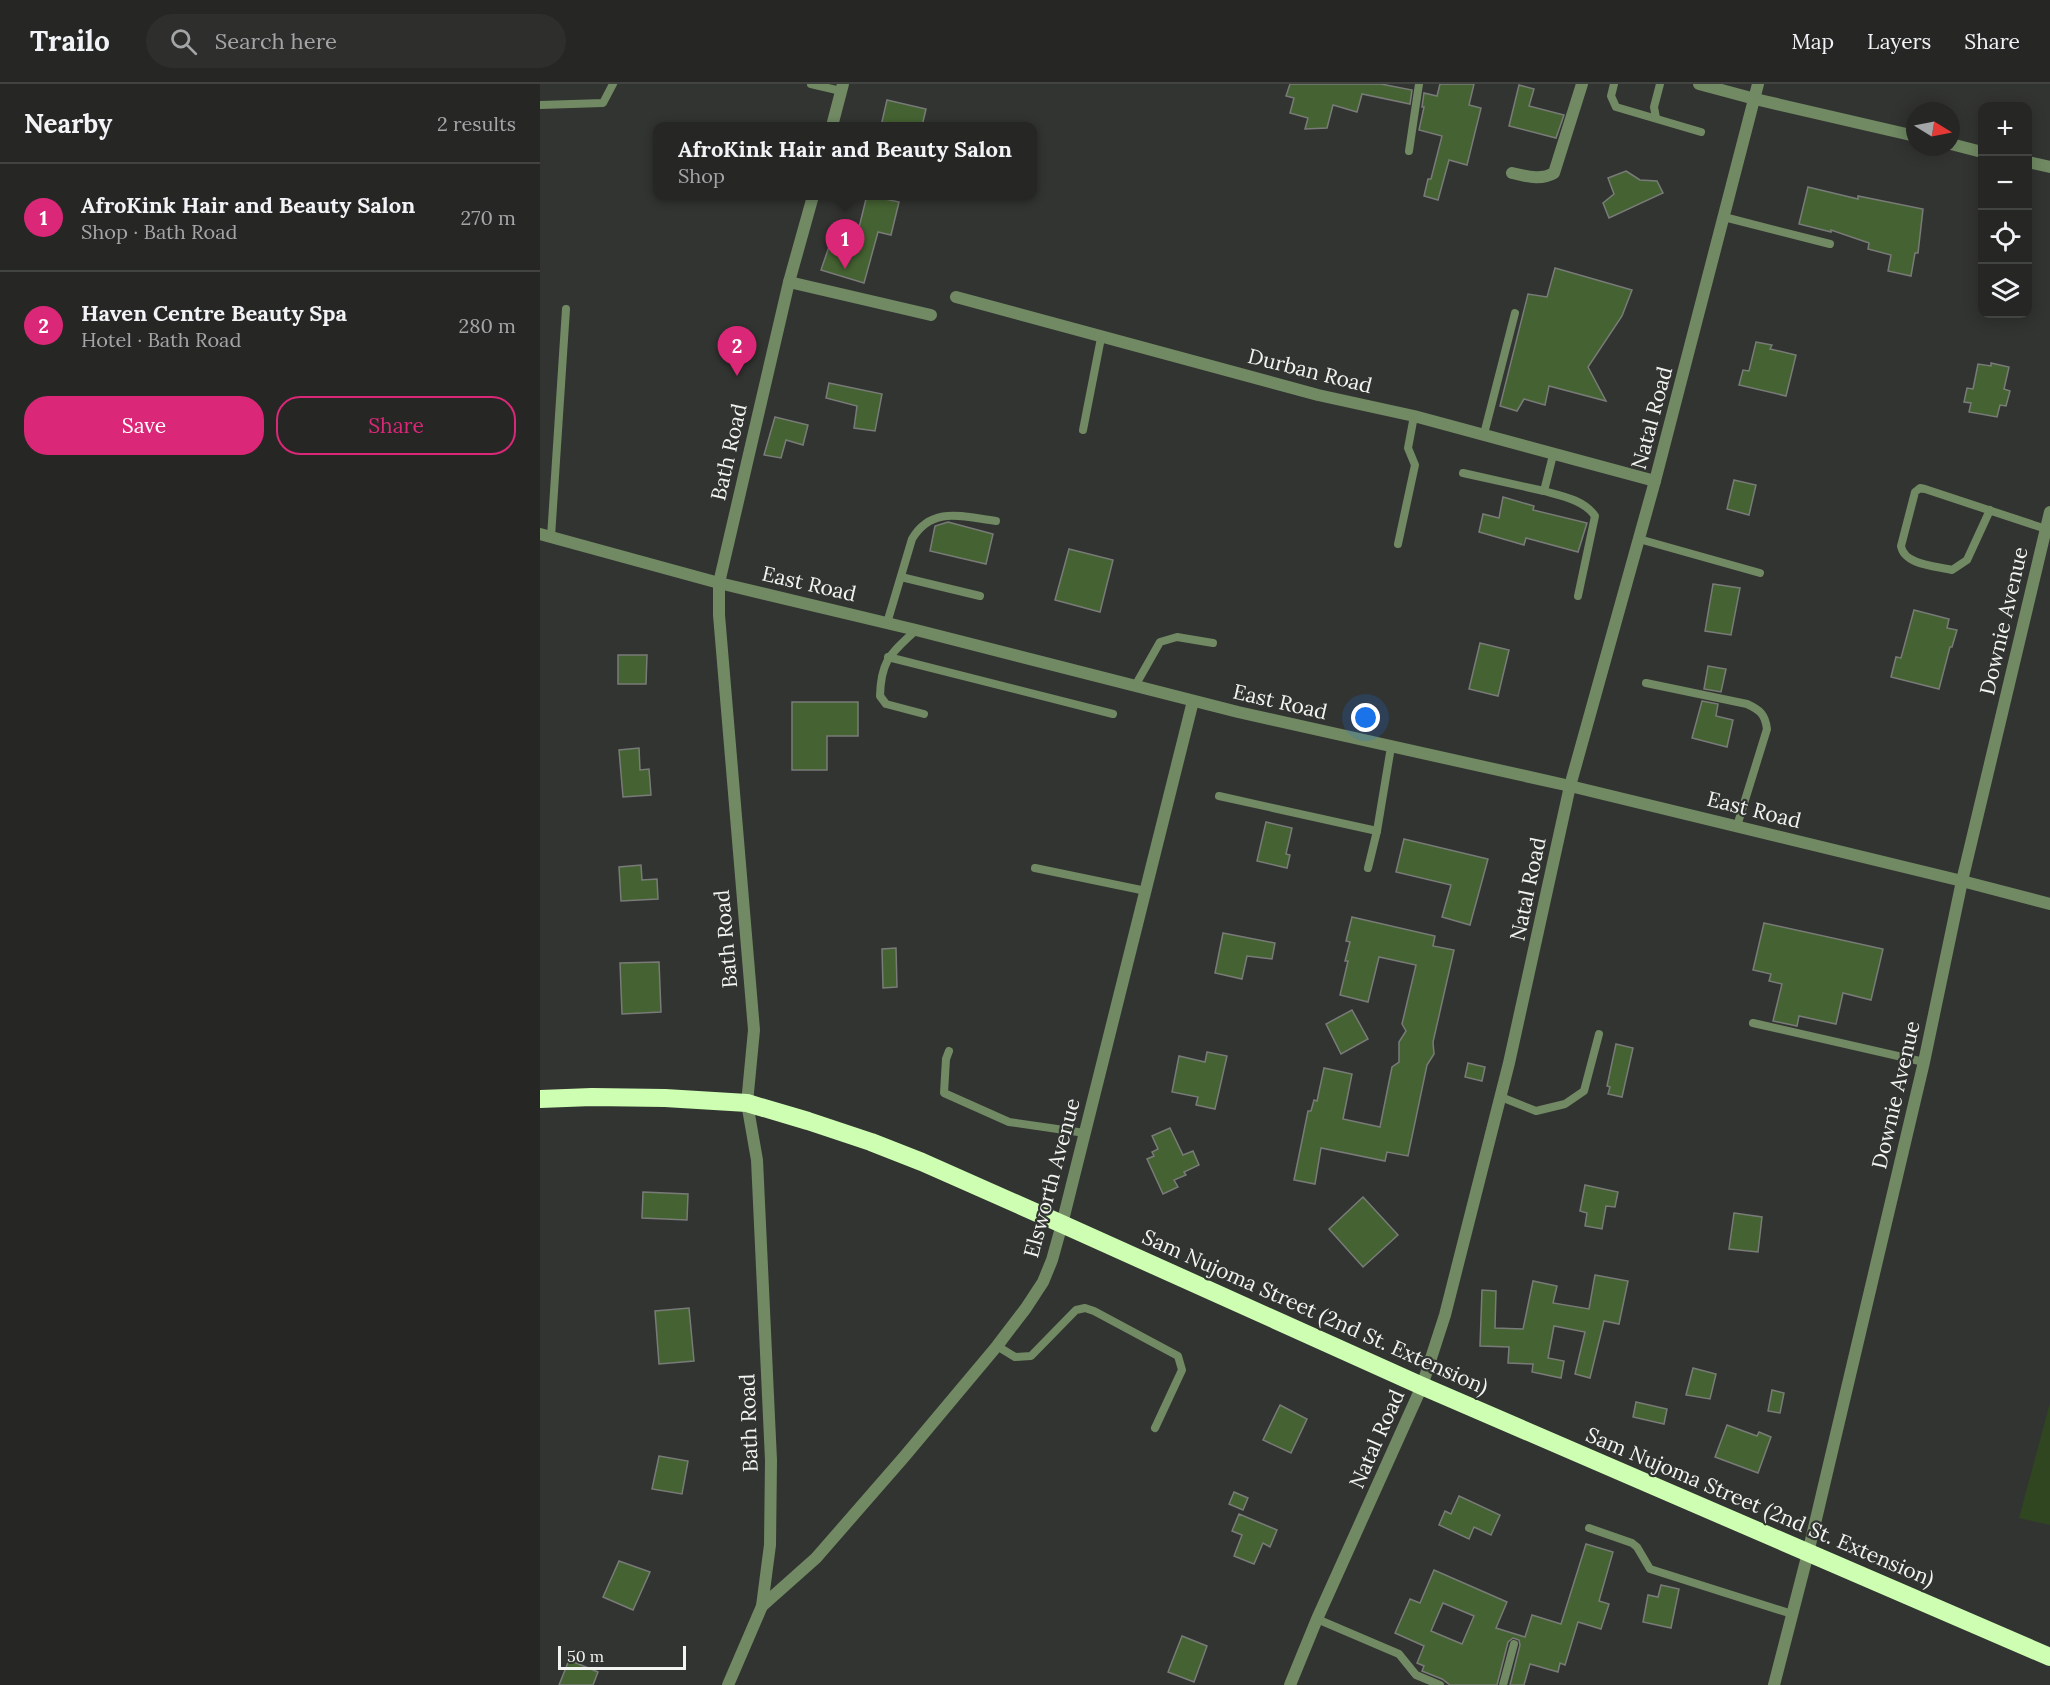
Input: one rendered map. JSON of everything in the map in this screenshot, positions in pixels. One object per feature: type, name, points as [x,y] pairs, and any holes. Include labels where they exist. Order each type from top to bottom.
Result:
[{"type":"highway","name":"Sam Nujoma Street (2nd St. Extension)","points":[[540,1099],[665,1098],[747,1103],[881,1146],[1062,1224],[1422,1386],[2050,1657]]},
{"type":"street","points":[[1512,173],[1539,178],[1554,173],[1582,84]]},
{"type":"street","points":[[1699,84],[1906,134]]},
{"type":"street","name":"Natal Road","points":[[1290,1685],[1317,1619],[1422,1386],[1445,1315],[1501,1097],[1570,786],[1655,481],[1758,84]]},
{"type":"street","points":[[832,122],[842,87]]},
{"type":"street","points":[[1960,146],[1978,151]]},
{"type":"street","points":[[2032,163],[2050,167]]},
{"type":"street","name":"Bath Road","points":[[730,1684],[762,1606],[770,1545],[771,1461],[757,1160],[747,1103],[754,1030],[719,615],[719,583],[789,282],[812,200]]},
{"type":"street","points":[[789,282],[931,315]]},
{"type":"street","name":"Durban Road","points":[[956,297],[1101,338],[1318,395],[1484,434],[1553,455],[1655,481]]},
{"type":"street","name":"Downie Avenue","points":[[1774,1685],[1808,1553],[1924,1062],[1962,881],[2050,512]]},
{"type":"street","name":"East Road","points":[[545,535],[719,583],[916,630],[1193,701],[1570,786],[2050,904]]},
{"type":"street","name":"Elsworth Avenue","points":[[762,1606],[816,1558],[904,1457],[997,1346],[1043,1282],[1062,1224],[1193,701]]},
{"type":"lane","points":[[540,105],[603,103],[613,84]]},
{"type":"lane","points":[[811,84],[842,87]]},
{"type":"lane","points":[[1409,151],[1419,84]]},
{"type":"lane","points":[[1614,84],[1611,96],[1616,107],[1701,132]]},
{"type":"lane","points":[[1656,118],[1654,107],[1660,84]]},
{"type":"lane","points":[[1724,217],[1830,244]]},
{"type":"lane","points":[[545,535],[566,309]]},
{"type":"lane","points":[[1484,434],[1515,314]]},
{"type":"lane","points":[[1083,430],[1101,338]]},
{"type":"lane","points":[[1398,544],[1415,465],[1408,448],[1414,416]]},
{"type":"lane","points":[[1544,491],[1553,455]]},
{"type":"lane","points":[[1463,473],[1544,491],[1577,501],[1590,509],[1595,516],[1578,596]]},
{"type":"lane","points":[[1990,510],[1967,560],[1952,570],[1908,559],[1902,554],[1900,546],[1915,492],[1920,488],[1990,510],[2046,529]]},
{"type":"lane","points":[[887,623],[912,539],[918,528],[927,520],[951,515],[996,521]]},
{"type":"lane","points":[[1639,539],[1760,573]]},
{"type":"lane","points":[[901,577],[980,596]]},
{"type":"lane","points":[[719,583],[916,630]]},
{"type":"lane","points":[[916,630],[888,657],[880,677],[880,696],[886,704],[924,714]]},
{"type":"lane","points":[[1135,686],[1160,642],[1177,637],[1214,643]]},
{"type":"lane","points":[[888,657],[1113,714]]},
{"type":"lane","points":[[1646,683],[1747,704],[1761,711],[1766,719],[1767,729],[1737,826]]},
{"type":"lane","points":[[1368,867],[1377,831],[1391,747]]},
{"type":"lane","points":[[1219,796],[1377,831]]},
{"type":"lane","points":[[1035,868],[1146,891]]},
{"type":"lane","points":[[1753,1023],[1924,1062]]},
{"type":"lane","points":[[1501,1097],[1536,1111],[1565,1104],[1584,1091],[1599,1034]]},
{"type":"lane","points":[[949,1051],[946,1059],[944,1093],[1009,1122],[1085,1133]]},
{"type":"lane","points":[[997,1346],[1015,1357],[1031,1356],[1076,1310],[1085,1308],[1094,1311],[1178,1356],[1182,1370],[1155,1428]]},
{"type":"lane","points":[[1589,1528],[1632,1543],[1637,1547],[1650,1569],[1792,1614]]},
{"type":"lane","points":[[1317,1619],[1399,1654],[1416,1675],[1440,1685]]},
{"type":"lane","points":[[1503,1685],[1514,1644]]},
{"type":"green space","points":[[2050,1403],[2050,1525],[2019,1518]]},
{"type":"building","points":[[1290,84],[1381,84],[1412,90],[1410,104],[1362,94],[1357,112],[1333,105],[1327,128],[1305,129],[1308,118],[1290,113],[1294,98],[1286,96]]},
{"type":"building","points":[[1440,84],[1474,84],[1469,105],[1481,108],[1467,165],[1449,160],[1438,200],[1424,196],[1428,179],[1431,179],[1442,136],[1419,130],[1424,107],[1422,107],[1424,93],[1437,96]]},
{"type":"building","points":[[1519,85],[1534,89],[1529,106],[1564,115],[1556,138],[1509,126]]},
{"type":"building","points":[[887,100],[926,109],[923,122],[882,122]]},
{"type":"building","points":[[1626,171],[1640,180],[1657,181],[1663,193],[1609,218],[1603,203],[1614,194],[1608,178]]},
{"type":"building","points":[[1808,187],[1858,199],[1858,196],[1923,209],[1918,253],[1915,253],[1911,276],[1888,271],[1891,255],[1868,249],[1869,243],[1831,230],[1831,232],[1799,224]]},
{"type":"building","points":[[866,200],[899,202],[891,235],[878,232],[864,283],[821,270],[832,238],[855,244]]},
{"type":"building","points":[[1555,268],[1632,290],[1622,316],[1588,367],[1606,401],[1549,386],[1545,405],[1524,399],[1517,411],[1500,406],[1528,294],[1547,297]]},
{"type":"building","points":[[1756,342],[1772,345],[1770,349],[1796,355],[1786,396],[1739,385],[1743,370],[1749,371]]},
{"type":"building","points":[[1991,363],[2009,367],[2004,389],[2010,391],[2006,406],[2000,405],[1997,417],[1969,412],[1971,403],[1964,402],[1967,388],[1973,389],[1978,364],[1991,366]]},
{"type":"building","points":[[829,383],[882,394],[875,431],[854,428],[857,406],[826,398]]},
{"type":"building","points":[[775,417],[808,425],[803,445],[786,440],[781,458],[764,455]]},
{"type":"building","points":[[1734,480],[1756,485],[1749,515],[1727,509]]},
{"type":"building","points":[[1503,497],[1534,506],[1533,510],[1587,523],[1578,552],[1526,538],[1524,545],[1479,532],[1483,514],[1499,518]]},
{"type":"building","points":[[948,522],[993,534],[986,564],[930,551],[935,526]]},
{"type":"building","points":[[1069,549],[1113,560],[1100,612],[1055,600]]},
{"type":"building","points":[[1713,584],[1740,588],[1731,635],[1705,631]]},
{"type":"building","points":[[1914,610],[1949,619],[1947,628],[1957,630],[1939,689],[1891,677],[1896,657],[1901,658]]},
{"type":"building","points":[[1480,643],[1509,650],[1498,696],[1469,689]]},
{"type":"building","points":[[618,655],[647,655],[646,684],[618,684]]},
{"type":"building","points":[[1708,666],[1726,669],[1721,692],[1704,689]]},
{"type":"building","points":[[1702,701],[1718,704],[1716,716],[1733,720],[1727,747],[1692,738]]},
{"type":"building","points":[[792,702],[858,702],[858,736],[827,736],[827,770],[792,770]]},
{"type":"building","points":[[639,748],[640,770],[649,769],[651,795],[623,797],[619,750]]},
{"type":"building","points":[[1266,822],[1292,828],[1286,854],[1290,855],[1287,868],[1257,861]]},
{"type":"building","points":[[1404,839],[1488,859],[1470,925],[1442,917],[1451,885],[1396,872]]},
{"type":"building","points":[[641,865],[642,880],[657,879],[658,899],[621,901],[619,867]]},
{"type":"building","points":[[1352,917],[1435,936],[1433,946],[1454,950],[1433,1042],[1434,1054],[1427,1065],[1408,1156],[1387,1152],[1385,1161],[1321,1148],[1315,1184],[1294,1180],[1308,1111],[1311,1111],[1314,1100],[1317,1101],[1324,1068],[1352,1074],[1343,1119],[1380,1127],[1392,1067],[1399,1062],[1399,1042],[1406,1031],[1402,1024],[1416,965],[1379,957],[1368,1002],[1340,995],[1348,961],[1345,961],[1350,942],[1346,941]]},
{"type":"building","points":[[1764,923],[1883,949],[1871,1000],[1843,993],[1836,1024],[1799,1016],[1797,1026],[1773,1021],[1782,984],[1769,981],[1771,974],[1753,970]]},
{"type":"building","points":[[1223,933],[1275,943],[1272,959],[1247,956],[1242,979],[1215,973]]},
{"type":"building","points":[[896,948],[897,987],[883,988],[882,949]]},
{"type":"building","points":[[659,962],[661,1012],[622,1014],[620,963]]},
{"type":"building","points":[[1352,1010],[1368,1039],[1341,1054],[1326,1024]]},
{"type":"building","points":[[1616,1044],[1633,1048],[1622,1097],[1608,1094],[1610,1087],[1607,1086]]},
{"type":"building","points":[[1207,1052],[1227,1056],[1215,1109],[1196,1105],[1198,1097],[1172,1092],[1179,1056],[1205,1062]]},
{"type":"building","points":[[1468,1063],[1485,1067],[1482,1081],[1465,1077]]},
{"type":"building","points":[[1170,1128],[1183,1155],[1193,1151],[1199,1165],[1184,1172],[1186,1175],[1174,1180],[1178,1187],[1163,1194],[1147,1159],[1154,1156],[1152,1152],[1158,1149],[1152,1136]]},
{"type":"building","points":[[1585,1185],[1618,1192],[1615,1207],[1606,1206],[1602,1229],[1585,1226],[1587,1213],[1580,1211]]},
{"type":"building","points":[[643,1192],[688,1194],[687,1220],[642,1218]]},
{"type":"building","points":[[1363,1197],[1398,1235],[1363,1267],[1329,1229]]},
{"type":"building","points":[[1734,1213],[1762,1217],[1758,1252],[1729,1249]]},
{"type":"building","points":[[1595,1275],[1628,1281],[1619,1324],[1604,1321],[1590,1378],[1575,1374],[1585,1332],[1554,1326],[1548,1358],[1564,1361],[1561,1378],[1532,1372],[1533,1364],[1508,1363],[1509,1347],[1480,1346],[1482,1290],[1496,1291],[1495,1328],[1523,1329],[1533,1281],[1557,1286],[1553,1303],[1589,1309]]},
{"type":"building","points":[[689,1308],[694,1361],[659,1364],[655,1311]]},
{"type":"building","points":[[1693,1368],[1716,1374],[1710,1399],[1686,1395]]},
{"type":"building","points":[[1772,1390],[1784,1393],[1780,1413],[1768,1411]]},
{"type":"building","points":[[1636,1402],[1667,1409],[1664,1424],[1633,1417]]},
{"type":"building","points":[[1280,1405],[1307,1419],[1291,1453],[1263,1440]]},
{"type":"building","points":[[1727,1425],[1757,1436],[1759,1432],[1771,1437],[1758,1473],[1715,1457]]},
{"type":"building","points":[[659,1456],[688,1461],[682,1494],[652,1489]]},
{"type":"building","points":[[1234,1492],[1248,1498],[1243,1510],[1229,1504]]},
{"type":"building","points":[[1459,1496],[1500,1515],[1491,1535],[1474,1527],[1469,1539],[1439,1525],[1445,1511],[1451,1514]]},
{"type":"building","points":[[1239,1514],[1277,1530],[1270,1547],[1263,1543],[1254,1564],[1234,1556],[1242,1535],[1232,1531]]},
{"type":"building","points":[[1586,1544],[1613,1552],[1599,1601],[1609,1604],[1601,1629],[1578,1622],[1565,1665],[1560,1663],[1558,1672],[1530,1664],[1524,1685],[1510,1685],[1520,1645],[1519,1640],[1513,1638],[1508,1642],[1497,1685],[1450,1685],[1422,1671],[1424,1666],[1417,1663],[1424,1646],[1395,1633],[1410,1599],[1420,1603],[1434,1570],[1507,1602],[1496,1628],[1525,1637],[1532,1615],[1561,1624]],"holes":[[[1443,1603],[1474,1616],[1462,1644],[1431,1631]]]},
{"type":"building","points":[[619,1561],[650,1572],[633,1610],[603,1597]]},
{"type":"building","points":[[1661,1585],[1679,1589],[1671,1628],[1643,1622],[1648,1595],[1658,1597]]},
{"type":"building","points":[[1182,1636],[1207,1646],[1194,1682],[1168,1672]]},
{"type":"building","points":[[569,1660],[598,1672],[593,1685],[559,1685]]},
{"type":"place","name":"AfroKink Hair and Beauty Salon","points":[[845,269]]},
{"type":"place","name":"Haven Centre Beauty Spa","points":[[737,376]]}]
